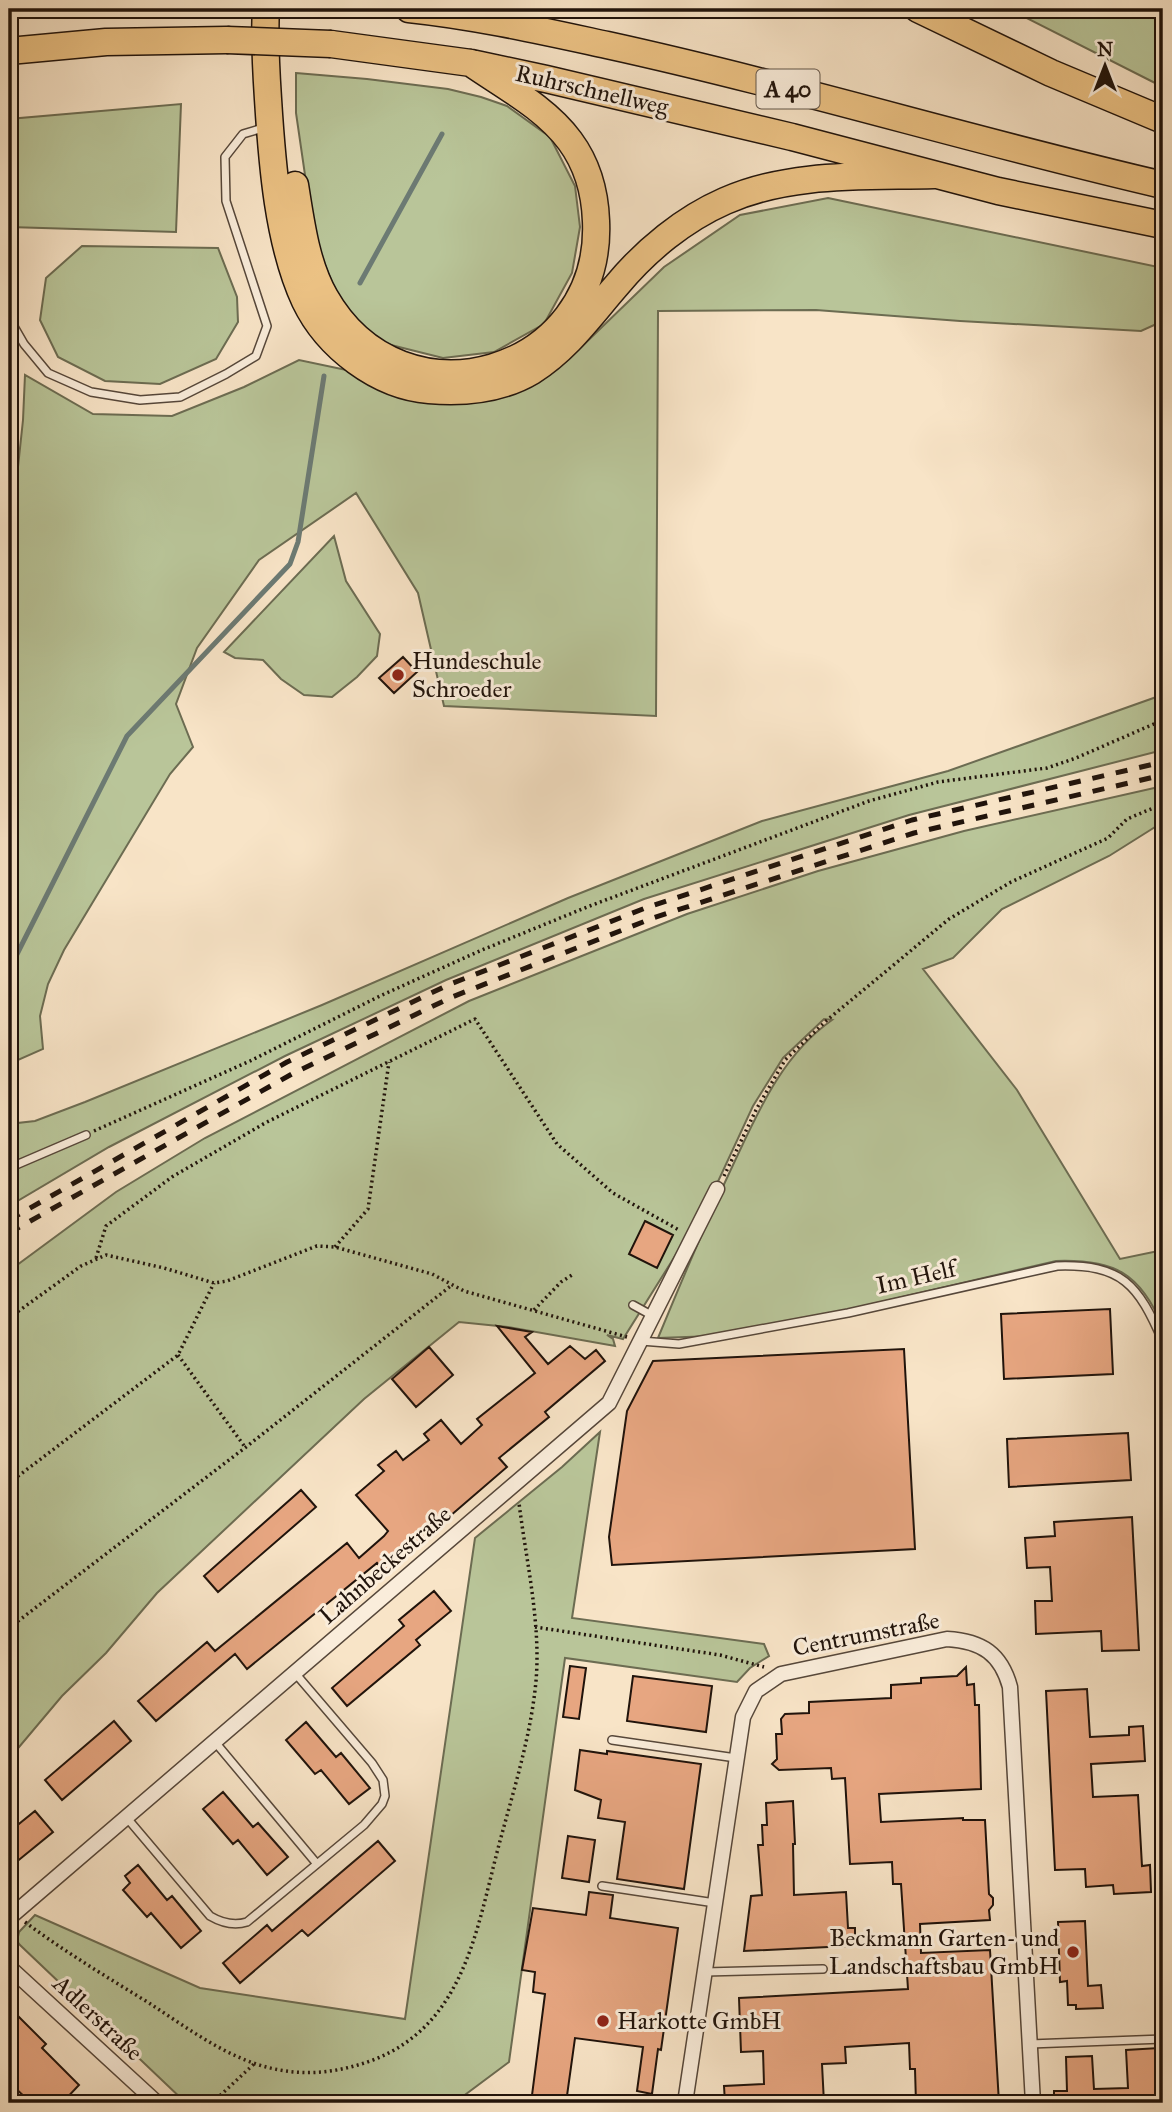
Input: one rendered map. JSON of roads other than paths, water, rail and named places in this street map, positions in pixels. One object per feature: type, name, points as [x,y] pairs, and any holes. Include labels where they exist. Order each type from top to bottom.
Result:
[{"type":"highway","points":[[266,9],[270,125],[288,249],[306,303],[340,347],[363,367],[417,389],[446,391],[503,384],[539,366],[580,331],[619,283],[650,251],[692,219],[724,201],[748,192],[822,178],[934,174]]},
{"type":"highway","points":[[283,9],[288,139],[298,204],[313,269],[324,294],[350,332],[370,349],[394,363],[419,371],[473,372],[500,365],[523,354],[546,338],[564,320],[587,281],[593,261],[597,237],[596,210],[583,162],[570,141],[553,122],[471,63]]},
{"type":"highway","name":"Ruhrschnellweg","points":[[409,9],[529,29],[679,61],[1163,185]]},
{"type":"highway","points":[[918,9],[1163,120]]},
{"type":"highway","name":"Ruhrschnellweg","points":[[9,51],[106,42],[227,40],[331,44],[471,63],[718,119],[998,191],[1163,225]]},
{"type":"street","name":"Lahnbeckestraße","points":[[11,1915],[610,1403],[718,1189]]},
{"type":"street","name":"Centrumstraße","points":[[685,2103],[744,1717],[756,1691],[781,1674],[947,1639],[966,1640],[990,1651],[1005,1668],[1010,1687],[1032,2103]]},
{"type":"street","name":"Adlerstraße","points":[[9,1967],[157,2103]]},
{"type":"lane","points":[[9,318],[24,344],[48,373],[91,392],[140,400],[180,397],[256,356],[267,326],[226,201],[225,157],[243,134],[270,125]]},
{"type":"lane","points":[[9,1168],[86,1135]]},
{"type":"lane","name":"Im Helf","points":[[641,1341],[679,1344],[848,1313],[1057,1266],[1084,1265],[1104,1269],[1125,1279],[1154,1321],[1163,1342]]},
{"type":"lane","points":[[633,1305],[654,1316]]},
{"type":"lane","points":[[127,1818],[210,1916],[226,1923],[240,1924],[247,1922],[364,1825],[382,1804],[385,1796],[383,1780],[372,1763],[295,1672]]},
{"type":"lane","points":[[612,1740],[737,1758]]},
{"type":"lane","points":[[215,1742],[317,1864]]},
{"type":"lane","points":[[602,1886],[715,1903]]},
{"type":"lane","points":[[704,1972],[823,1969]]},
{"type":"lane","points":[[1029,2044],[1163,2039]]},
{"type":"waterway","points":[[360,283],[442,134]]},
{"type":"waterway","points":[[9,970],[127,736],[290,564],[298,542],[324,376]]},
{"type":"railway","points":[[9,1220],[287,1062],[448,985],[648,907],[912,820],[1163,762]]},
{"type":"railway","points":[[9,1233],[292,1074],[452,997],[653,918],[914,833],[1163,775]]},
{"type":"place","name":"Hundeschule Schroeder","points":[[398,675]]},
{"type":"place","name":"Beckmann Garten- und Landschaftsbau GmbH","points":[[1073,1952]]},
{"type":"place","name":"Harkotte GmbH","points":[[603,2021]]}]
